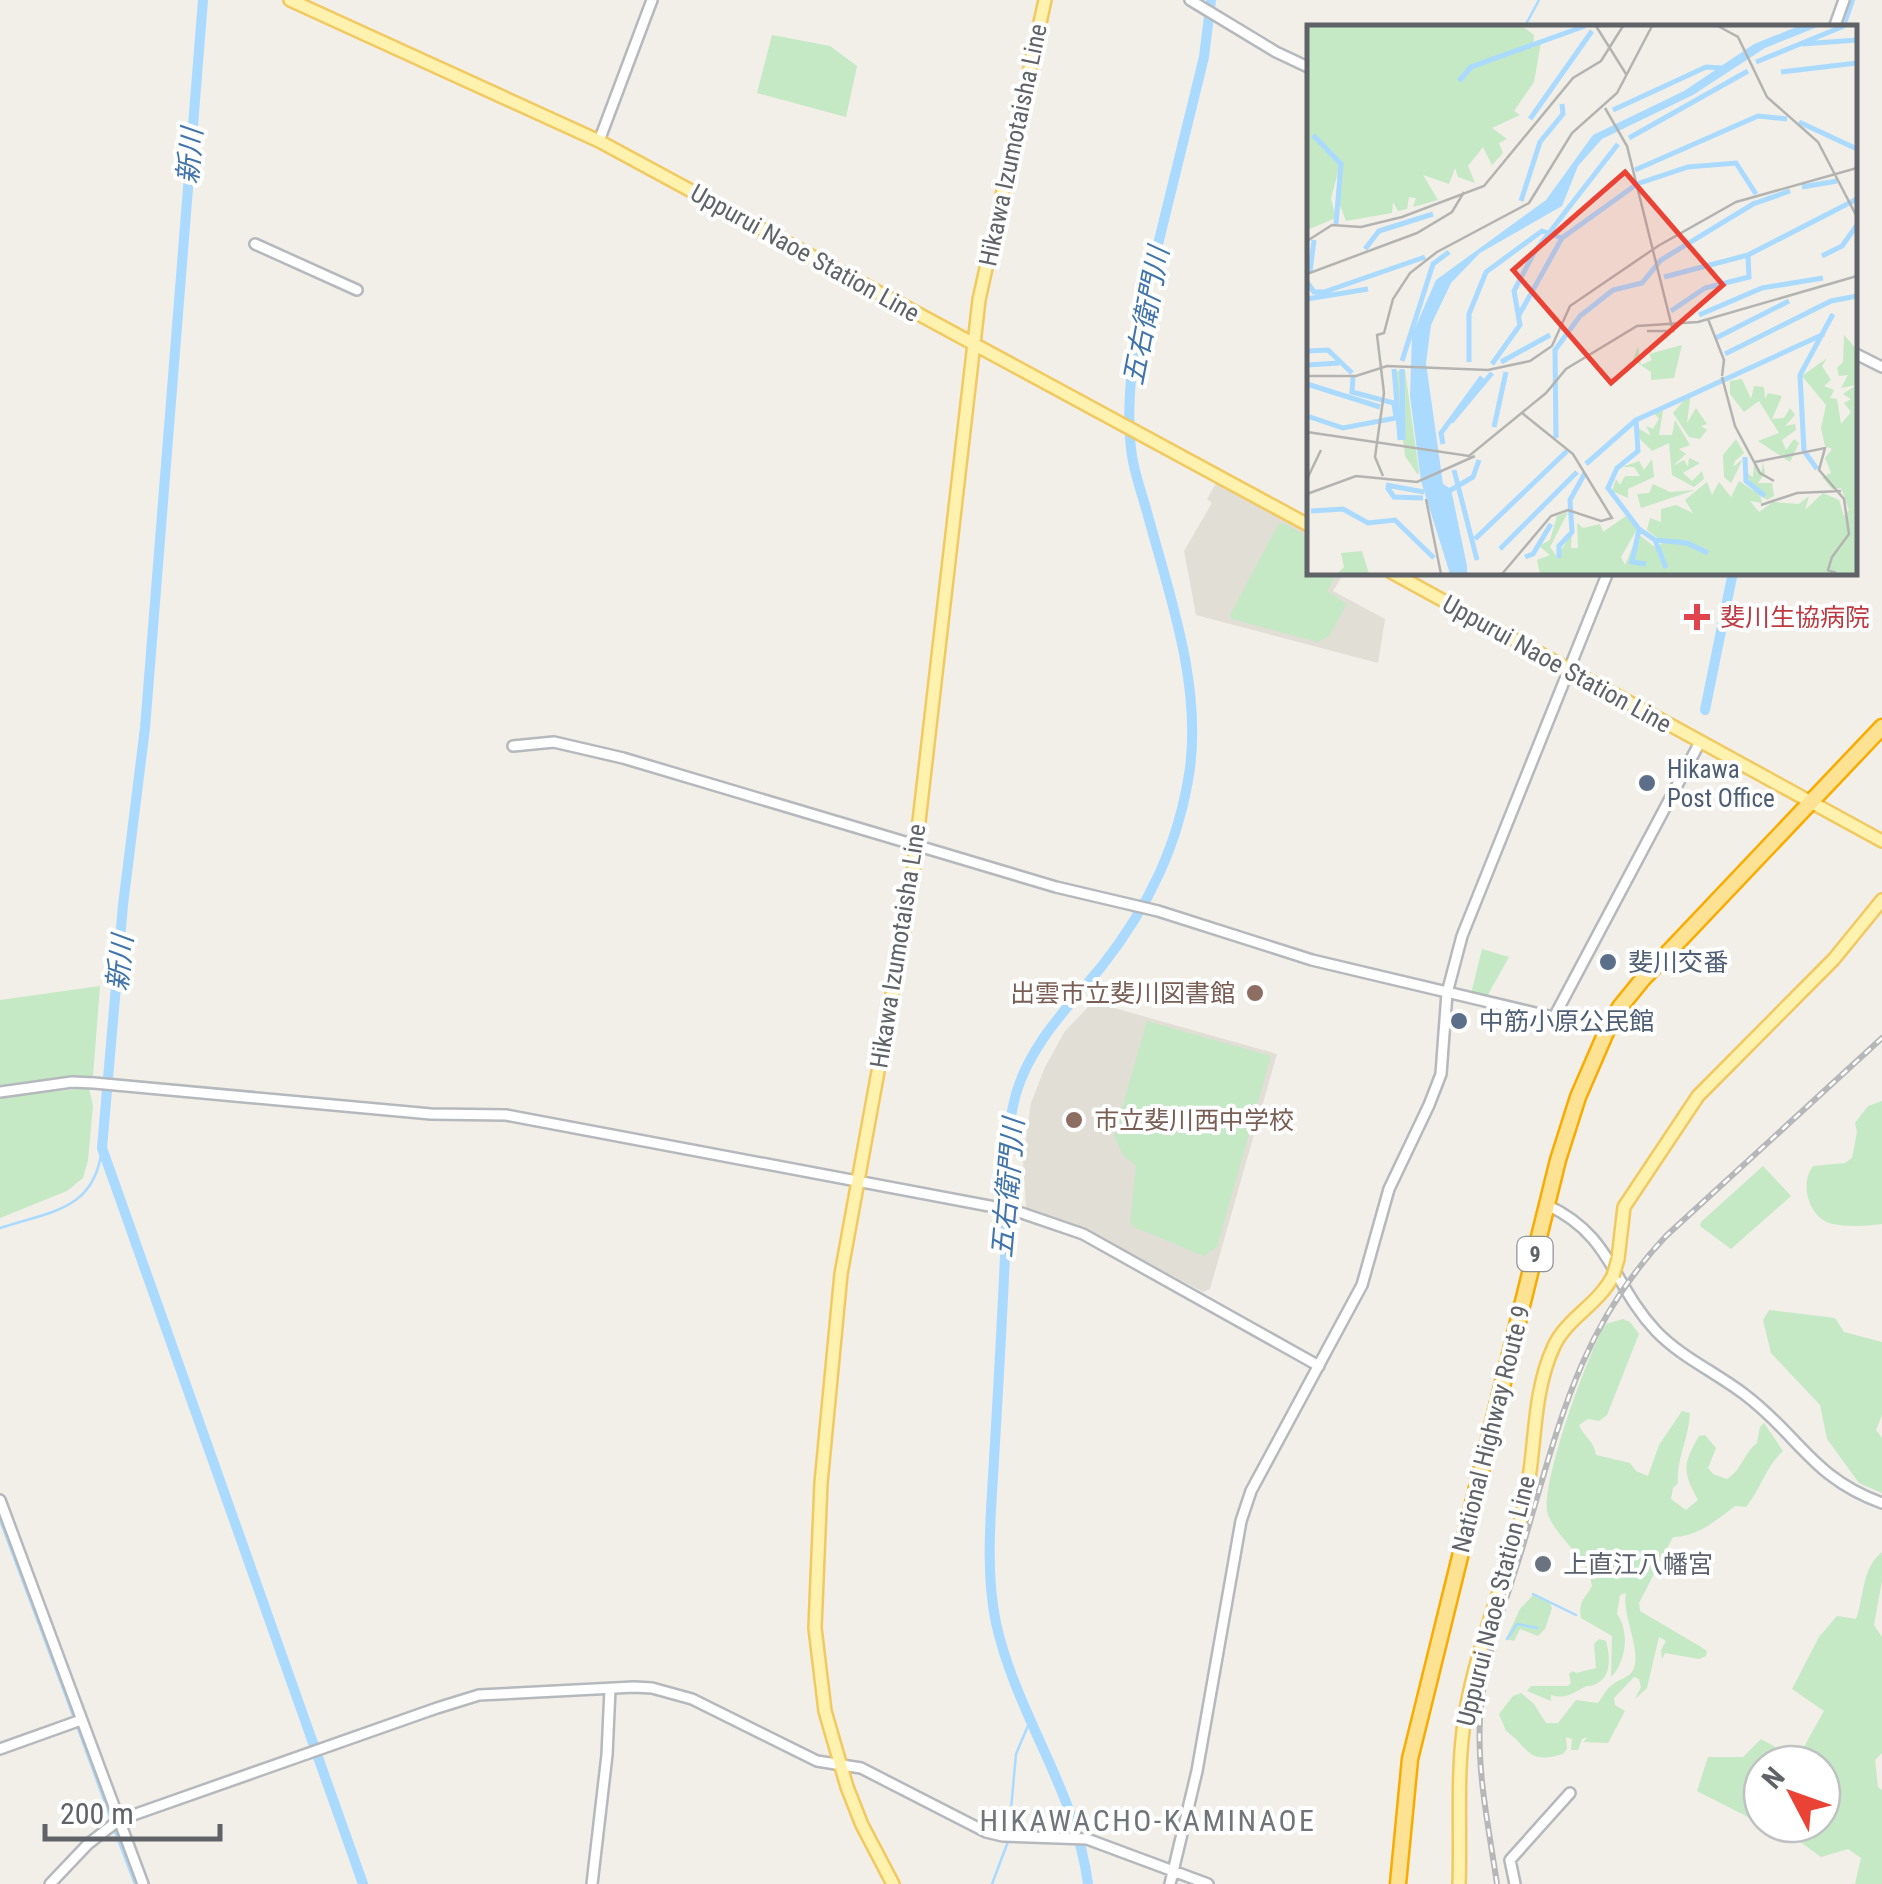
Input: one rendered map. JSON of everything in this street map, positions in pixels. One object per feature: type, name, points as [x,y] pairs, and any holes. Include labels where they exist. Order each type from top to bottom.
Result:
[{"type":"highway","name":"National Highway Route 9","points":[[1398,1884],[1410,1759],[1547,1205],[1578,1096],[1620,1007],[1882,727]]},
{"type":"main road","name":"Uppurui Naoe Station Line","points":[[290,0],[600,141],[1307,524]]},
{"type":"main road","name":"Hikawa Izumotaisha Line","points":[[893,1884],[862,1826],[825,1711],[815,1601],[822,1483],[837,1306],[903,947],[917,844],[979,300],[1045,0]]},
{"type":"main road","name":"Uppurui Naoe Station Line","points":[[1396,575],[1882,841]]},
{"type":"main road","name":"Uppurui Naoe Station Line","points":[[1460,1884],[1459,1764],[1464,1717],[1475,1664],[1524,1509],[1543,1378],[1555,1345],[1563,1332],[1601,1296],[1613,1276],[1624,1208],[1698,1096],[1834,958],[1882,900]]},
{"type":"street","points":[[600,141],[652,0]]},
{"type":"street","points":[[1835,25],[1844,0]]},
{"type":"street","points":[[1194,2],[1307,67]]},
{"type":"street","points":[[255,244],[357,290]]},
{"type":"street","points":[[1857,354],[1882,367]]},
{"type":"street","points":[[1170,1884],[1197,1771],[1241,1520],[1250,1491],[1362,1285],[1389,1190],[1430,1106],[1440,1074],[1448,993],[1462,936],[1607,575]]},
{"type":"street","points":[[1554,1017],[1700,742]]},
{"type":"street","points":[[513,746],[566,744],[917,844],[1056,888],[1158,911],[1312,960],[1607,1030]]},
{"type":"street","points":[[0,1092],[72,1082],[431,1114],[525,1117],[1016,1211],[1083,1234],[1319,1366]]},
{"type":"street","points":[[1547,1205],[1571,1216],[1591,1234],[1657,1332],[1747,1396],[1825,1474],[1882,1503]]},
{"type":"street","points":[[0,1500],[143,1884]]},
{"type":"street","points":[[50,1884],[88,1844],[119,1820],[478,1695],[652,1688],[682,1696],[817,1760],[861,1768],[986,1832],[1086,1839],[1208,1884]]},
{"type":"street","points":[[592,1884],[610,1689]]},
{"type":"street","points":[[0,1749],[81,1720]]},
{"type":"street","points":[[1515,1884],[1510,1860],[1570,1793]]},
{"type":"shaded area","points":[[1218,480],[1307,531],[1307,575],[1343,575],[1333,591],[1385,619],[1378,663],[1196,615],[1184,551],[1212,503],[1207,499]]},
{"type":"shaded area","points":[[1093,1002],[1277,1054],[1210,1289],[1203,1292],[1073,1223],[1026,1208],[1023,1160],[1031,1103],[1065,1031]]},
{"type":"green space","points":[[772,35],[830,46],[857,66],[846,117],[757,93]]},
{"type":"green space","points":[[1284,523],[1307,537],[1307,575],[1336,575],[1327,591],[1347,604],[1329,636],[1318,642],[1232,619],[1230,615],[1278,525]]},
{"type":"green space","points":[[1482,949],[1509,957],[1486,998],[1471,994]]},
{"type":"green space","points":[[100,986],[90,1080],[0,1089],[0,1000]]},
{"type":"green space","points":[[1147,1021],[1271,1056],[1217,1247],[1204,1256],[1130,1222],[1136,1166],[1123,1155],[1114,1136]]},
{"type":"green space","points":[[89,1088],[93,1106],[83,1178],[67,1191],[0,1218],[0,1097]]},
{"type":"green space","points":[[1882,1101],[1882,1224],[1845,1226],[1825,1221],[1809,1200],[1809,1173],[1813,1166],[1845,1163],[1852,1158],[1855,1123],[1868,1106]]},
{"type":"green space","points":[[1763,1166],[1791,1196],[1731,1249],[1700,1226],[1701,1222]]},
{"type":"green space","points":[[1769,1310],[1835,1318],[1844,1332],[1882,1342],[1882,1415],[1876,1430],[1882,1438],[1882,1493],[1859,1483],[1827,1439],[1820,1405],[1771,1353],[1763,1320]]},
{"type":"green space","points":[[1623,1319],[1639,1334],[1607,1415],[1579,1425],[1596,1455],[1630,1463],[1648,1476],[1659,1445],[1682,1411],[1690,1413],[1678,1483],[1671,1499],[1686,1510],[1698,1500],[1686,1468],[1699,1436],[1705,1435],[1716,1448],[1708,1468],[1727,1479],[1757,1443],[1764,1423],[1783,1451],[1746,1507],[1735,1506],[1698,1531],[1673,1537],[1639,1603],[1640,1611],[1707,1651],[1706,1656],[1699,1659],[1665,1653],[1662,1659],[1666,1641],[1659,1637],[1647,1688],[1635,1699],[1641,1687],[1634,1677],[1614,1698],[1615,1705],[1625,1711],[1608,1743],[1583,1742],[1588,1737],[1582,1739],[1578,1750],[1571,1750],[1572,1739],[1566,1737],[1565,1726],[1567,1749],[1563,1754],[1535,1756],[1506,1731],[1499,1714],[1513,1696],[1521,1693],[1546,1723],[1558,1723],[1576,1700],[1598,1703],[1610,1687],[1630,1674],[1635,1664],[1626,1593],[1620,1595],[1617,1614],[1624,1629],[1624,1647],[1611,1677],[1612,1636],[1581,1618],[1581,1604],[1592,1586],[1579,1558],[1548,1515],[1547,1501],[1557,1450],[1588,1361],[1606,1324]]},
{"type":"green space","points":[[1882,1552],[1882,1580],[1874,1625],[1882,1637],[1882,1753],[1875,1760],[1878,1787],[1882,1790],[1882,1884],[1855,1884],[1861,1858],[1848,1849],[1821,1857],[1803,1844],[1842,1844],[1842,1744],[1805,1744],[1824,1711],[1792,1689],[1819,1637],[1837,1616],[1856,1619],[1870,1566]]},
{"type":"green space","points":[[1533,1595],[1552,1608],[1545,1629],[1538,1636],[1520,1629],[1514,1641],[1506,1639],[1520,1609]]},
{"type":"green space","points":[[1599,1639],[1606,1641],[1609,1659],[1601,1681],[1566,1696],[1551,1695],[1551,1701],[1527,1691],[1531,1686],[1568,1686],[1573,1671],[1596,1668],[1594,1644]]},
{"type":"green space","points":[[1708,1757],[1742,1757],[1742,1814],[1697,1791]]},
{"type":"waterway","name":"新川","points":[[203,0],[145,728],[123,905],[102,1148],[363,1884]]},
{"type":"waterway","name":"五右衛門川","points":[[1088,1884],[1071,1817],[1005,1657],[993,1603],[990,1542],[1007,1154],[1011,1114],[1022,1076],[1041,1042],[1119,943],[1148,897],[1170,848],[1190,768],[1192,735],[1187,670],[1133,463],[1129,410],[1136,334],[1204,57],[1211,0]]},
{"type":"waterway","points":[[1526,25],[1539,0]]},
{"type":"waterway","points":[[1841,25],[1850,0]]},
{"type":"waterway","points":[[1705,710],[1732,575]]},
{"type":"waterway","points":[[0,1228],[53,1212],[80,1197],[98,1169],[102,1148]]},
{"type":"waterway","points":[[0,1520],[74,1718]]},
{"type":"waterway","points":[[1533,1594],[1576,1615]]},
{"type":"waterway","points":[[1507,1639],[1517,1624],[1537,1628]]},
{"type":"waterway","points":[[1009,1831],[1016,1754],[1030,1721]]},
{"type":"waterway","points":[[77,1726],[112,1822]]},
{"type":"waterway","points":[[114,1829],[135,1884]]},
{"type":"waterway","points":[[992,1884],[1009,1839]]},
{"type":"railway","points":[[1497,1884],[1480,1760],[1485,1675],[1560,1422],[1591,1345],[1611,1308],[1666,1236],[1882,1038]]},
{"type":"place","name":"斐川生協病院","points":[[1697,617]]},
{"type":"place","name":"Hikawa Post Office","points":[[1647,783]]},
{"type":"place","name":"斐川交番","points":[[1608,962]]},
{"type":"place","name":"出雲市立斐川図書館","points":[[1255,993]]},
{"type":"place","name":"中筋小原公民館","points":[[1459,1021]]},
{"type":"place","name":"市立斐川西中学校","points":[[1074,1120]]},
{"type":"place","name":"上直江八幡宮","points":[[1543,1564]]},
{"type":"district","name":"HIKAWACHO-KAMINAOE","points":[[1148,1820]]}]
